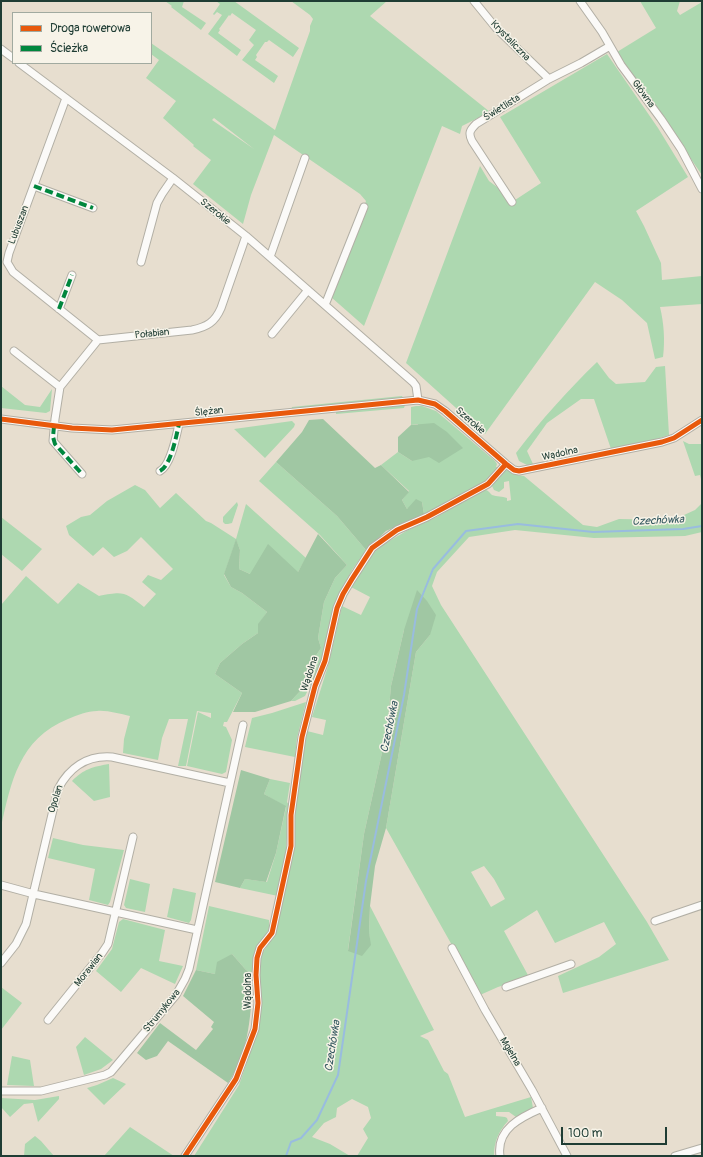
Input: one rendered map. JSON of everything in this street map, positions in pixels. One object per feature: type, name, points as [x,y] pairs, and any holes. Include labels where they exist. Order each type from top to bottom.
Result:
[{"type":"street","name":"Krystaliczna","points":[[474,1],[496,28],[549,79]]},
{"type":"street","name":"Główna","points":[[580,1],[621,64],[681,149],[702,189]]},
{"type":"street","name":"Świetlista","points":[[512,202],[469,136],[470,130],[476,124],[549,79],[610,46]]},
{"type":"street","points":[[1,49],[12,57]]},
{"type":"street","name":"Szerokie","points":[[20,64],[173,178],[246,236],[413,382],[416,386],[418,400],[434,404],[445,411],[506,464]]},
{"type":"street","name":"Lubuszan","points":[[66,98],[7,262],[13,272],[98,340]]},
{"type":"street","points":[[270,257],[305,158]]},
{"type":"street","points":[[141,262],[157,203],[173,178]]},
{"type":"street","points":[[34,186],[93,208]]},
{"type":"street","points":[[325,306],[364,207]]},
{"type":"street","name":"Połabian","points":[[98,340],[192,330],[206,327],[216,319],[221,308],[246,236]]},
{"type":"street","points":[[59,309],[72,275]]},
{"type":"street","points":[[272,334],[308,290]]},
{"type":"street","points":[[82,474],[55,444],[53,437],[54,426],[60,387],[98,340]]},
{"type":"street","points":[[14,351],[60,387]]},
{"type":"street","name":"Ślężan","points":[[1,419],[54,426],[106,430],[418,400]]},
{"type":"street","name":"Wądolna","points":[[185,1156],[236,1079],[255,1029],[258,1003],[256,975],[257,958],[260,948],[272,934],[291,846],[292,808],[302,737],[315,686],[325,660],[337,608],[352,579],[372,548],[397,530],[427,517],[488,484],[506,464],[514,470],[519,471],[633,449],[674,438],[702,420]]},
{"type":"street","points":[[160,471],[165,468],[168,462],[179,424]]},
{"type":"street","name":"Strumykowa","points":[[1,1090],[41,1091],[105,1075],[111,1072],[180,988],[189,969],[243,725]]},
{"type":"street","name":"Opolan","points":[[1,963],[24,931],[58,789],[66,775],[76,766],[93,758],[112,757],[230,783]]},
{"type":"street","name":"Morawian","points":[[48,1020],[105,948],[110,938],[133,837]]},
{"type":"street","points":[[1,885],[34,894],[197,930]]},
{"type":"street","points":[[655,921],[702,905]]},
{"type":"street","name":"Mgielna","points":[[452,948],[485,1010],[542,1108],[567,1156]]},
{"type":"street","points":[[506,988],[571,964]]},
{"type":"street","points":[[500,1156],[500,1141],[507,1128],[542,1108]]},
{"type":"street","points":[[675,1156],[702,1148]]},
{"type":"green space","points":[[165,1],[184,1],[182,7],[206,23],[201,30]]},
{"type":"green space","points":[[216,1],[234,1],[299,48],[293,57],[269,40],[265,42],[256,55],[257,57],[255,60],[278,76],[274,83],[242,60],[254,45],[249,40],[256,30],[232,13],[230,16],[229,15],[219,29],[220,30],[218,33],[241,50],[237,56],[208,34],[222,15],[217,12],[214,15],[213,14],[220,4]]},
{"type":"green space","points":[[291,1],[387,1],[370,16],[490,112],[462,126],[460,134],[442,126],[364,326],[331,297],[366,201],[360,194],[274,135],[251,195],[243,224],[193,184],[211,160],[193,146],[194,145],[163,118],[176,101],[146,78],[159,60],[152,55],[152,44],[275,130],[313,19]],"holes":[[[214,118],[254,149],[212,120]]]},
{"type":"green space","points":[[640,1],[680,1],[677,11],[680,15],[702,2],[702,175],[617,52],[656,28]]},
{"type":"green space","points":[[607,54],[658,128],[688,177],[636,211],[661,263],[662,280],[702,276],[702,304],[660,307],[664,332],[664,351],[663,357],[655,359],[647,323],[622,300],[595,282],[485,434],[406,363],[480,166],[489,181],[512,202],[541,183],[500,117]]},
{"type":"green space","points":[[597,362],[609,378],[616,384],[645,382],[656,367],[665,366],[669,435],[644,443],[611,449],[594,399],[581,399],[547,423],[527,451],[533,464],[527,465],[519,461],[516,453],[525,441],[555,406]]},
{"type":"green space","points":[[1,386],[25,405],[40,407],[52,389],[50,411],[46,413],[1,408]]},
{"type":"green space","points":[[402,396],[404,399],[291,410],[292,407]]},
{"type":"green space","points":[[405,405],[404,408],[336,414],[336,412]]},
{"type":"green space","points":[[422,406],[436,411],[495,461],[497,464],[496,467],[498,467],[495,472],[484,482],[424,514],[422,502],[407,509],[402,500],[409,491],[381,465],[398,452],[412,461],[418,424],[411,425],[411,407]]},
{"type":"green space","points":[[323,419],[375,468],[381,465],[409,492],[402,500],[407,509],[416,499],[422,502],[424,514],[386,531],[366,550],[337,516],[276,462],[302,432],[309,420]]},
{"type":"green space","points":[[292,421],[295,424],[294,427],[265,458],[234,429]]},
{"type":"green space","points":[[434,423],[447,432],[463,448],[439,463],[429,457],[412,461],[398,452],[398,437],[411,425]]},
{"type":"green space","points":[[683,441],[689,444],[702,444],[702,483],[700,475],[695,476]]},
{"type":"green space","points":[[276,462],[337,516],[366,550],[352,570],[339,596],[330,622],[325,651],[319,668],[305,696],[295,701],[291,701],[302,689],[309,666],[321,648],[318,638],[324,602],[335,578],[347,565],[320,535],[259,481]]},
{"type":"green space","points":[[507,470],[517,475],[524,476],[583,525],[597,527],[619,519],[673,520],[695,510],[702,503],[702,532],[685,536],[594,538],[515,530],[469,537],[437,572],[432,586],[441,605],[647,922],[669,960],[563,993],[558,976],[599,957],[616,944],[604,922],[555,943],[537,910],[504,931],[529,977],[498,987],[480,995],[386,828],[416,652],[430,635],[404,630],[391,686],[387,730],[364,834],[348,950],[370,945],[370,906],[434,1030],[420,1036],[428,1040],[444,1071],[448,1074],[465,1117],[531,1097],[533,1108],[516,1117],[509,1112],[496,1112],[496,1116],[505,1117],[508,1121],[497,1137],[494,1156],[357,1156],[368,1138],[363,1129],[371,1118],[368,1107],[352,1099],[337,1108],[336,1117],[324,1123],[312,1137],[330,1144],[350,1156],[194,1156],[239,1085],[256,1036],[261,955],[275,934],[294,846],[295,808],[307,731],[323,735],[326,720],[312,717],[328,666],[342,606],[361,615],[370,597],[351,587],[373,553],[384,544],[408,530],[437,517],[483,489],[492,495],[507,498],[507,501],[511,500],[509,481],[504,482],[504,488],[499,492],[494,490],[492,486],[504,471]],"holes":[[[484,866],[494,879],[505,899],[491,907],[471,872]]]},
{"type":"green space","points":[[135,485],[145,490],[160,508],[176,493],[206,521],[236,539],[246,504],[306,558],[298,572],[250,574],[239,569],[240,550],[236,540],[224,575],[231,587],[242,593],[267,612],[259,624],[258,633],[242,644],[220,663],[215,674],[242,693],[227,722],[224,722],[223,726],[226,727],[232,740],[226,772],[222,774],[187,766],[198,712],[211,718],[211,713],[197,711],[186,766],[178,766],[188,719],[169,719],[162,738],[158,760],[123,753],[124,739],[130,716],[105,711],[86,712],[51,728],[38,738],[28,750],[14,778],[1,827],[1,605],[26,576],[58,604],[78,583],[99,596],[119,593],[124,594],[144,607],[156,594],[142,582],[148,575],[161,580],[173,569],[141,537],[127,551],[114,557],[103,547],[93,556],[69,535],[66,526],[81,517],[90,515],[107,501]]},
{"type":"green space","points":[[237,502],[238,505],[232,523],[225,524],[223,522],[223,517]]},
{"type":"green space","points":[[1,517],[42,549],[22,571],[1,554]]},
{"type":"green space","points":[[318,534],[347,565],[335,578],[324,602],[318,638],[321,648],[309,666],[302,689],[291,701],[255,712],[233,712],[242,693],[215,674],[220,663],[242,644],[258,633],[258,624],[267,612],[242,593],[231,587],[224,574],[236,539],[240,550],[239,569],[250,574],[268,544],[298,572]]},
{"type":"green space","points":[[417,590],[427,601],[436,615],[430,635],[416,652],[386,828],[375,866],[370,906],[369,932],[371,945],[362,956],[348,951],[364,834],[387,730],[391,686],[404,630]]},
{"type":"green space","points":[[306,702],[297,738],[295,757],[245,747],[252,718]]},
{"type":"green space","points":[[109,764],[110,797],[94,801],[72,781],[89,769]]},
{"type":"green space","points":[[241,770],[270,779],[264,794],[286,806],[276,853],[266,882],[245,879],[240,888],[215,882]]},
{"type":"green space","points":[[270,779],[290,783],[287,802],[289,805],[286,854],[278,896],[240,888],[245,879],[267,882],[276,853],[286,807],[264,794]]},
{"type":"green space","points":[[53,838],[83,845],[124,850],[108,905],[89,900],[95,869],[48,858]]},
{"type":"green space","points":[[130,879],[150,884],[145,912],[126,908],[124,905]]},
{"type":"green space","points":[[173,888],[196,893],[191,920],[189,923],[167,917]]},
{"type":"green space","points":[[209,906],[269,920],[269,928],[253,974],[246,970],[232,954],[215,974],[196,970]]},
{"type":"green space","points":[[123,919],[165,930],[159,961],[183,966],[175,984],[141,968],[121,992],[96,971],[112,949],[119,922]]},
{"type":"green space","points":[[232,954],[246,970],[253,974],[248,1031],[241,1058],[228,1083],[168,1041],[157,1056],[146,1060],[137,1053],[160,1023],[196,1050],[213,1029],[211,1027],[214,1022],[183,996],[196,970],[215,974],[217,962]]},
{"type":"green space","points":[[1,987],[22,1003],[1,1030]]},
{"type":"green space","points":[[85,1037],[113,1060],[101,1069],[84,1075],[76,1047]]},
{"type":"green space","points":[[12,1056],[30,1060],[34,1086],[7,1085]]},
{"type":"green space","points":[[113,1078],[126,1084],[104,1105],[87,1088]]},
{"type":"green space","points":[[59,1096],[59,1099],[38,1122],[33,1103],[24,1104],[10,1117],[1,1107],[1,1098],[35,1100]]},
{"type":"green space","points":[[130,1127],[174,1156],[104,1156]]},
{"type":"green space","points":[[35,1136],[54,1156],[24,1156],[25,1144]]},
{"type":"waterway","name":"Czechówka","points":[[286,1156],[291,1142],[301,1138],[317,1120],[338,1075],[366,881],[404,695],[417,609],[433,569],[466,531],[518,524],[593,532],[683,529],[702,526]]},
{"type":"marked path","points":[[34,186],[93,208]]},
{"type":"marked path","points":[[59,309],[72,275]]},
{"type":"marked path","points":[[160,471],[164,468],[170,457],[179,424]]},
{"type":"marked path","points":[[54,426],[53,437],[55,444],[82,474]]},
{"type":"cycle path","points":[[1,419],[72,428],[112,430],[418,400],[435,404],[445,411],[506,464],[514,470],[519,471],[662,442],[674,438],[702,420]]},
{"type":"cycle path","points":[[185,1156],[236,1079],[255,1029],[258,1003],[256,975],[257,958],[260,948],[272,933],[291,846],[291,815],[302,737],[315,686],[325,661],[337,608],[343,594],[372,548],[397,530],[427,517],[488,484],[506,464]]}]
